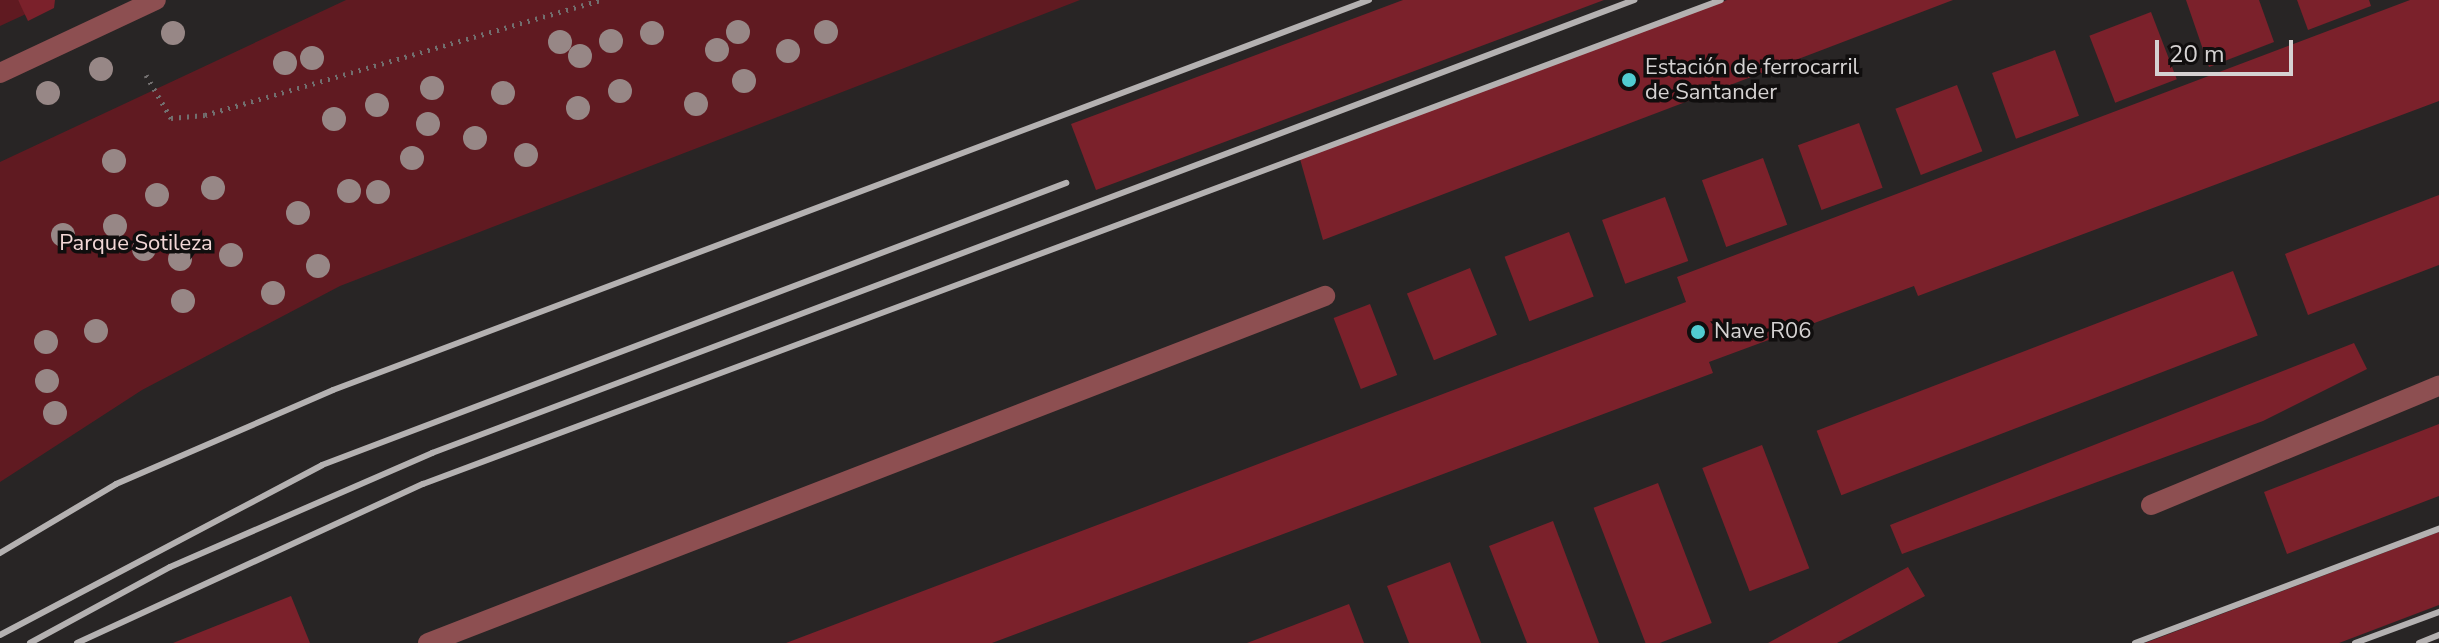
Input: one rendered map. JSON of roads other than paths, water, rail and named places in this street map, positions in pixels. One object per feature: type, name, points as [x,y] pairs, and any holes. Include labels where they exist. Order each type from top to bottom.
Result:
[{"type":"street","points":[[0,73],[156,0]]},
{"type":"street","points":[[428,643],[1325,296]]},
{"type":"street","points":[[2151,505],[2439,386]]},
{"type":"railway","points":[[0,553],[116,484],[333,390],[1369,0]]},
{"type":"railway","points":[[30,643],[170,567],[432,453],[1634,0]]},
{"type":"railway","points":[[77,643],[423,484],[1721,0]]},
{"type":"railway","points":[[0,635],[322,465],[1066,183]]},
{"type":"railway","points":[[2135,643],[2439,529]]},
{"type":"railway","points":[[2355,643],[2439,612]]},
{"type":"railway","points":[[2419,643],[2439,635]]},
{"type":"place","name":"Estación de ferrocarril de Santander","points":[[1629,80]]},
{"type":"place","name":"Nave R06","points":[[1698,332]]},
{"type":"park label","name":"Parque Sotileza","points":[[136,244]]}]
